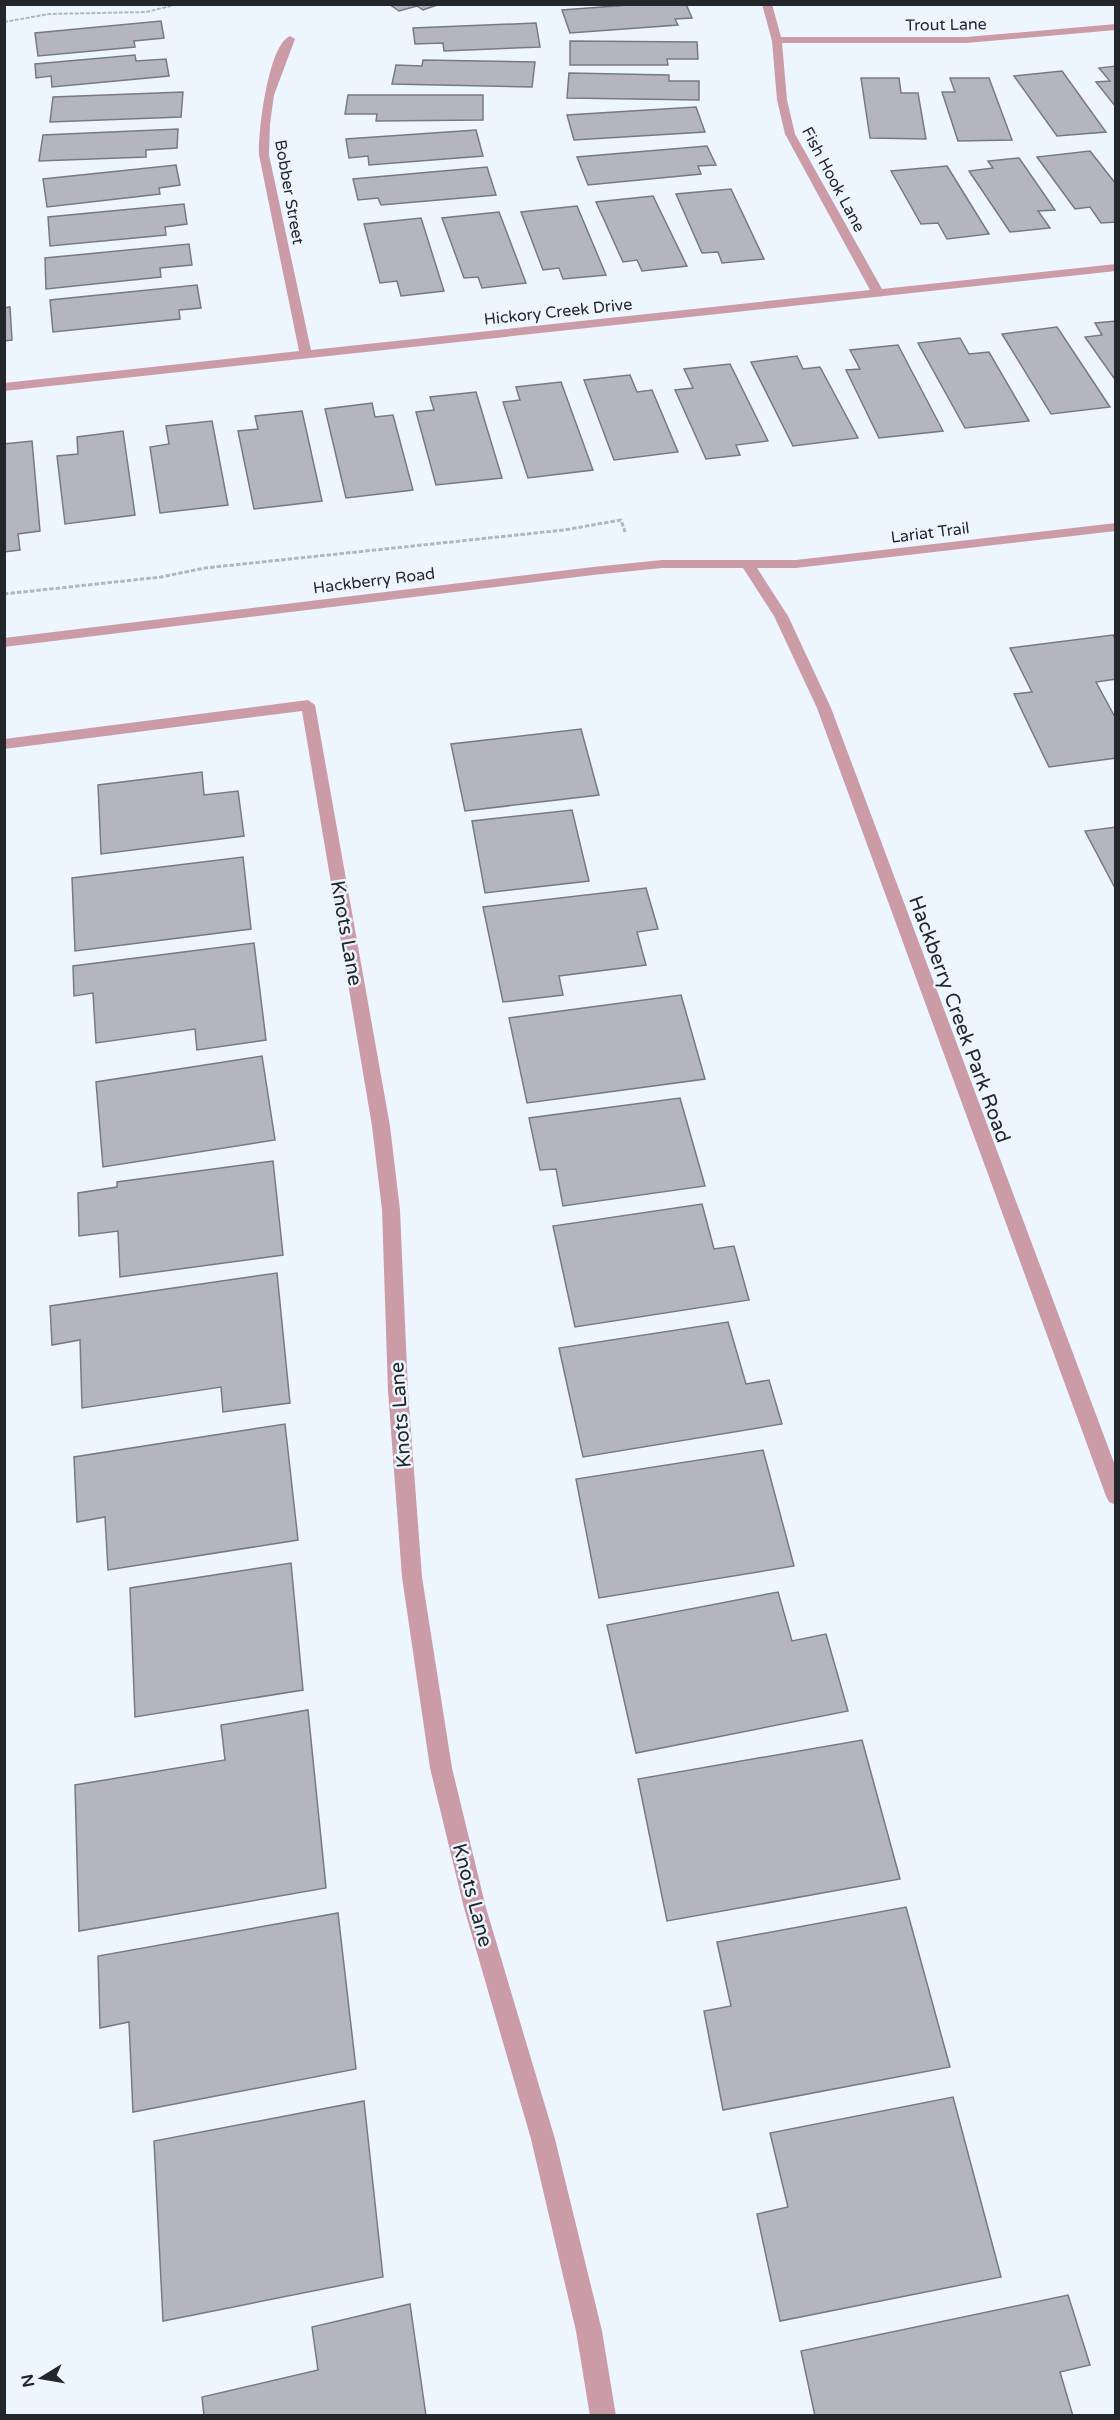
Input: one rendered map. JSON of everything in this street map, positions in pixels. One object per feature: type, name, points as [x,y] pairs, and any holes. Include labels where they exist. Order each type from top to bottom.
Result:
[{"type":"street","name":"Fish Hook Lane","points":[[767,4],[774,22],[782,100],[790,134],[878,293]]},
{"type":"street","name":"Trout Lane","points":[[777,40],[966,40],[1116,27]]},
{"type":"street","name":"Bobber Street","points":[[290,39],[271,83],[263,131],[264,156],[306,354]]},
{"type":"street","name":"Hickory Creek Drive","points":[[4,387],[1116,267]]},
{"type":"street","name":"Lariat Trail","points":[[748,566],[796,564],[1116,526]]},
{"type":"street","name":"Hackberry Road","points":[[4,643],[637,566],[662,564],[748,566]]},
{"type":"street","name":"Hackberry Creek Park Road","points":[[748,566],[781,616],[824,708],[1116,1496]]},
{"type":"street","name":"Knots Lane","points":[[4,744],[308,705],[381,1126],[391,1210],[398,1391],[412,1577],[441,1768],[475,1908],[546,2150],[589,2331],[603,2415]]},
{"type":"path","points":[[4,22],[49,14],[146,12],[179,4]]},
{"type":"path","points":[[4,594],[161,577],[205,568],[533,531],[564,530],[621,520],[637,566]]},
{"type":"building","points":[[389,4],[440,4],[423,10],[417,6],[399,11]]},
{"type":"building","points":[[642,4],[686,4],[692,18],[675,19],[678,25],[570,33],[562,10]]},
{"type":"building","points":[[161,21],[164,38],[134,41],[135,47],[38,56],[35,33]]},
{"type":"building","points":[[536,23],[540,47],[444,51],[443,43],[415,44],[413,28]]},
{"type":"building","points":[[570,41],[697,42],[698,59],[667,59],[668,65],[570,65]]},
{"type":"building","points":[[135,55],[136,61],[166,59],[169,76],[52,87],[51,76],[36,78],[35,64]]},
{"type":"building","points":[[423,60],[535,62],[532,87],[392,84],[396,65],[422,66]]},
{"type":"building","points":[[1116,66],[1116,107],[1096,82],[1110,81],[1099,68]]},
{"type":"building","points":[[1062,71],[1106,132],[1057,136],[1014,76]]},
{"type":"building","points":[[569,73],[669,75],[669,81],[699,81],[699,100],[567,98]]},
{"type":"building","points":[[861,78],[899,78],[901,93],[918,93],[926,139],[870,138]]},
{"type":"building","points":[[950,78],[989,78],[1012,140],[958,141],[942,92],[955,92]]},
{"type":"building","points":[[183,92],[181,117],[50,122],[53,97]]},
{"type":"building","points":[[348,95],[483,95],[483,120],[376,121],[377,114],[345,114]]},
{"type":"building","points":[[696,107],[705,132],[574,140],[567,115]]},
{"type":"building","points":[[178,129],[177,148],[146,150],[146,157],[39,161],[43,135]]},
{"type":"building","points":[[476,130],[483,156],[369,165],[368,156],[349,158],[346,139]]},
{"type":"building","points":[[707,146],[716,165],[698,166],[701,174],[588,185],[577,157]]},
{"type":"building","points":[[1090,151],[1116,184],[1116,222],[1101,223],[1090,207],[1075,209],[1037,157]]},
{"type":"building","points":[[1019,158],[1055,210],[1038,211],[1050,228],[1010,232],[969,171],[993,168],[988,161]]},
{"type":"building","points":[[176,165],[180,185],[159,188],[160,194],[47,207],[43,179]]},
{"type":"building","points":[[947,166],[989,234],[947,239],[938,223],[921,224],[891,171]]},
{"type":"building","points":[[487,167],[496,195],[381,205],[378,198],[358,200],[353,179]]},
{"type":"building","points":[[731,189],[764,259],[722,263],[718,252],[702,253],[676,194]]},
{"type":"building","points":[[653,196],[687,266],[642,271],[637,260],[623,262],[596,202]]},
{"type":"building","points":[[184,204],[187,224],[165,227],[166,235],[50,246],[48,217]]},
{"type":"building","points":[[577,206],[606,275],[563,279],[559,268],[543,270],[521,212]]},
{"type":"building","points":[[499,212],[526,283],[482,288],[478,277],[464,278],[442,218]]},
{"type":"building","points":[[421,218],[444,291],[401,296],[397,281],[380,283],[364,224]]},
{"type":"building","points":[[189,244],[192,265],[160,268],[161,277],[46,289],[45,258]]},
{"type":"building","points":[[197,285],[201,308],[179,310],[180,319],[53,332],[50,300]]},
{"type":"building","points":[[10,307],[12,340],[4,341],[4,308]]},
{"type":"building","points":[[1116,321],[1116,381],[1085,337],[1102,335],[1095,323]]},
{"type":"building","points":[[1057,327],[1110,407],[1051,414],[1002,334]]},
{"type":"building","points":[[960,338],[969,354],[989,352],[1029,421],[965,428],[918,343]]},
{"type":"building","points":[[898,345],[943,431],[879,438],[846,370],[860,369],[850,350]]},
{"type":"building","points":[[797,356],[803,369],[820,367],[858,438],[793,446],[751,362]]},
{"type":"building","points":[[730,364],[768,441],[736,445],[740,455],[706,459],[675,390],[693,388],[684,369]]},
{"type":"building","points":[[630,375],[637,392],[652,390],[678,452],[614,460],[584,380]]},
{"type":"building","points":[[561,382],[593,470],[528,478],[503,402],[520,400],[516,387]]},
{"type":"building","points":[[476,392],[502,478],[436,485],[416,412],[434,410],[430,397]]},
{"type":"building","points":[[372,403],[375,417],[393,415],[413,490],[346,498],[325,409]]},
{"type":"building","points":[[302,411],[322,501],[254,509],[238,431],[258,429],[255,416]]},
{"type":"building","points":[[212,421],[228,505],[160,513],[150,447],[169,444],[166,426]]},
{"type":"building","points":[[123,431],[135,515],[65,524],[57,456],[78,454],[77,437]]},
{"type":"building","points":[[32,441],[40,531],[18,534],[20,550],[4,552],[4,444]]},
{"type":"building","points":[[1113,635],[1116,641],[1116,679],[1096,682],[1116,719],[1116,758],[1049,767],[1014,694],[1032,692],[1010,648]]},
{"type":"building","points":[[581,729],[599,795],[465,811],[451,744]]},
{"type":"building","points":[[202,772],[204,795],[238,791],[244,836],[101,854],[98,785]]},
{"type":"building","points":[[572,810],[589,881],[485,893],[472,821]]},
{"type":"building","points":[[1116,827],[1116,890],[1085,831]]},
{"type":"building","points":[[243,857],[251,929],[75,951],[72,878]]},
{"type":"building","points":[[646,888],[658,929],[637,932],[646,965],[559,976],[563,995],[503,1002],[483,907]]},
{"type":"building","points":[[254,943],[266,1040],[197,1050],[195,1029],[96,1043],[93,993],[74,996],[73,966]]},
{"type":"building","points":[[681,995],[705,1079],[527,1103],[509,1018]]},
{"type":"building","points":[[262,1056],[275,1140],[103,1167],[96,1082]]},
{"type":"building","points":[[680,1098],[705,1186],[563,1206],[556,1169],[540,1170],[529,1118]]},
{"type":"building","points":[[273,1161],[283,1255],[120,1277],[118,1231],[79,1236],[78,1193],[117,1187],[117,1182]]},
{"type":"building","points":[[702,1204],[714,1249],[734,1246],[749,1300],[575,1327],[553,1226]]},
{"type":"building","points":[[277,1273],[290,1403],[223,1412],[221,1387],[82,1408],[80,1340],[52,1345],[50,1306]]},
{"type":"building","points":[[728,1322],[746,1384],[769,1380],[782,1424],[583,1457],[559,1348]]},
{"type":"building","points":[[285,1424],[298,1540],[108,1570],[105,1517],[77,1522],[74,1457]]},
{"type":"building","points":[[763,1450],[794,1566],[599,1598],[576,1479]]},
{"type":"building","points":[[291,1563],[303,1690],[135,1717],[130,1588]]},
{"type":"building","points":[[778,1592],[792,1641],[826,1634],[848,1711],[636,1753],[607,1625]]},
{"type":"building","points":[[308,1710],[326,1888],[79,1931],[75,1785],[225,1760],[221,1725]]},
{"type":"building","points":[[862,1740],[900,1879],[667,1921],[638,1779]]},
{"type":"building","points":[[906,1907],[950,2067],[723,2110],[704,2011],[731,2006],[717,1942]]},
{"type":"building","points":[[338,1913],[356,2069],[133,2112],[129,2022],[100,2028],[98,1956]]},
{"type":"building","points":[[953,2097],[1001,2277],[780,2321],[757,2214],[788,2207],[770,2133]]},
{"type":"building","points":[[364,2101],[383,2277],[163,2321],[154,2141]]},
{"type":"building","points":[[1068,2295],[1090,2365],[1060,2372],[1073,2416],[815,2416],[801,2351]]},
{"type":"building","points":[[410,2304],[426,2416],[204,2416],[202,2397],[318,2370],[312,2327]]}]
